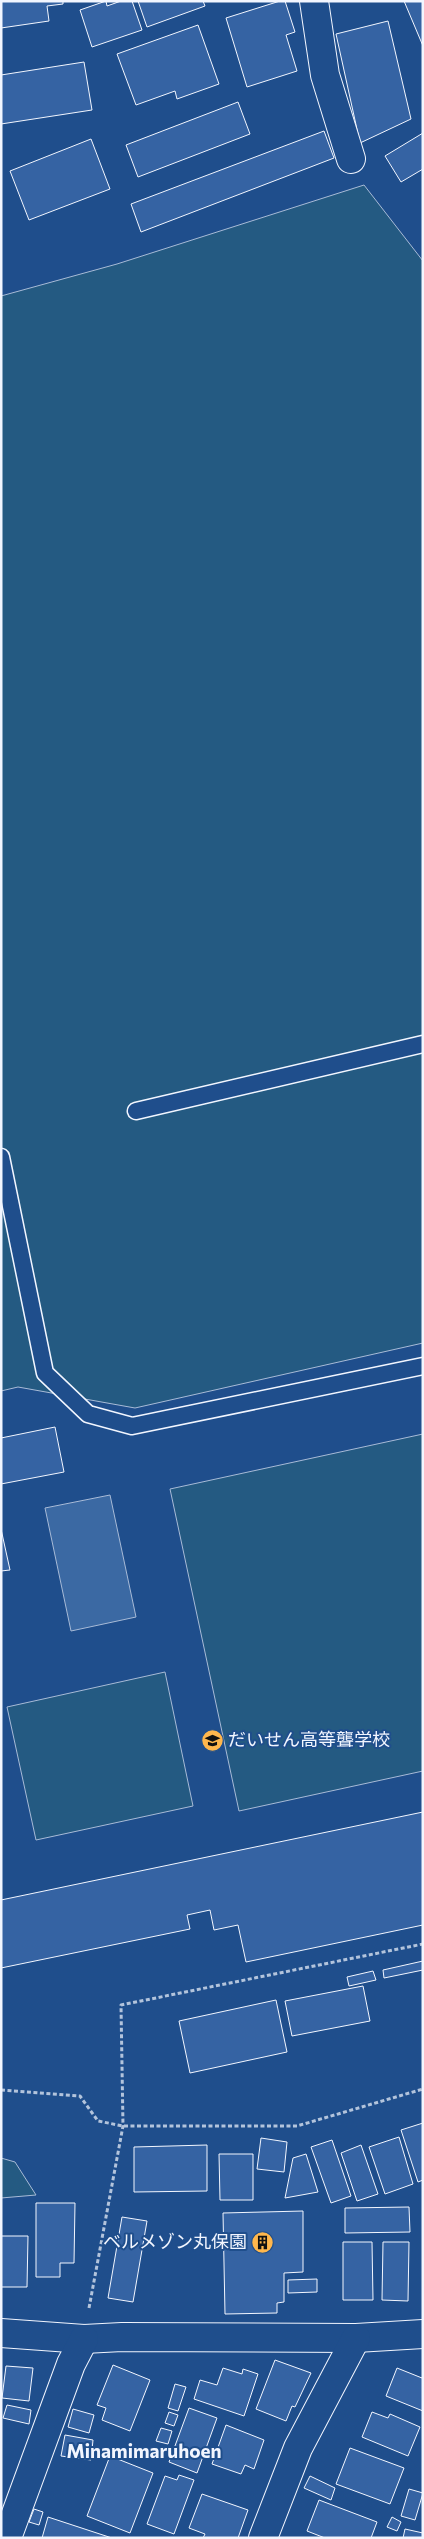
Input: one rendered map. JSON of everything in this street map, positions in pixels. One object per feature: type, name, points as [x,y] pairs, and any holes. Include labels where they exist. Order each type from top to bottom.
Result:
[{"type":"street","points":[[314,1],[324,75],[351,159]]},
{"type":"street","points":[[1,2333],[84,2339],[122,2337],[356,2338],[423,2334]]},
{"type":"street","points":[[263,2538],[298,2448],[356,2338]]},
{"type":"street","points":[[7,2538],[71,2364],[84,2339]]},
{"type":"lane","points":[[136,1111],[423,1044]]},
{"type":"lane","points":[[1,1156],[46,1372],[88,1414],[132,1426],[423,1366]]},
{"type":"path","points":[[84,2339],[123,2126],[121,2005],[423,1944]]},
{"type":"path","points":[[1,2090],[80,2096],[98,2121],[123,2126],[297,2126],[423,2089]]},
{"type":"shaded area","points":[[364,185],[423,261],[423,1343],[135,1408],[18,1387],[1,1391],[1,296],[117,264]]},
{"type":"shaded area","points":[[423,1434],[423,1771],[239,1811],[170,1489]]},
{"type":"shaded area","points":[[110,1495],[136,1617],[71,1631],[45,1508]]},
{"type":"shaded area","points":[[165,1672],[193,1806],[36,1840],[7,1707]]},
{"type":"shaded area","points":[[1,2158],[15,2162],[36,2195],[1,2198]]},
{"type":"building","points":[[1,1],[63,1],[63,4],[47,6],[49,21],[1,28]]},
{"type":"building","points":[[106,1],[107,6],[121,1],[132,1],[142,30],[92,47],[80,10]]},
{"type":"building","points":[[138,1],[203,1],[205,6],[147,27]]},
{"type":"building","points":[[285,1],[295,32],[286,35],[297,71],[247,87],[226,18]]},
{"type":"building","points":[[404,1],[423,1],[423,46]]},
{"type":"building","points":[[388,21],[411,119],[360,143],[336,34]]},
{"type":"building","points":[[198,25],[219,84],[177,99],[175,91],[136,105],[117,54]]},
{"type":"building","points":[[84,62],[92,110],[1,124],[1,75]]},
{"type":"building","points":[[238,102],[250,134],[138,177],[126,145]]},
{"type":"building","points":[[324,131],[334,158],[141,232],[131,204]]},
{"type":"building","points":[[423,133],[423,169],[401,182],[385,156]]},
{"type":"building","points":[[91,139],[110,189],[29,220],[10,171]]},
{"type":"building","points":[[55,1427],[64,1472],[1,1484],[1,1438]]},
{"type":"building","points":[[1,1529],[10,1570],[1,1571]]},
{"type":"building","points":[[423,1812],[423,1925],[246,1962],[238,1925],[214,1930],[210,1910],[187,1915],[190,1929],[1,1968],[1,1900]]},
{"type":"building","points":[[423,1961],[423,1970],[384,1978],[383,1970]]},
{"type":"building","points":[[373,1971],[376,1980],[349,1986],[347,1977]]},
{"type":"building","points":[[363,1986],[370,2021],[292,2036],[285,2001]]},
{"type":"building","points":[[276,2000],[287,2052],[190,2073],[179,2021]]},
{"type":"building","points":[[423,2123],[423,2180],[418,2182],[401,2130]]},
{"type":"building","points":[[399,2137],[413,2184],[385,2194],[369,2147]]},
{"type":"building","points":[[261,2138],[287,2142],[284,2172],[257,2169]]},
{"type":"building","points":[[332,2140],[351,2196],[331,2203],[311,2147]]},
{"type":"building","points":[[207,2145],[207,2191],[134,2192],[134,2147]]},
{"type":"building","points":[[361,2145],[378,2194],[357,2201],[341,2153]]},
{"type":"building","points":[[219,2154],[253,2154],[253,2200],[220,2200]]},
{"type":"building","points":[[306,2154],[318,2192],[285,2198],[293,2158]]},
{"type":"building","points":[[36,2203],[75,2203],[74,2263],[60,2263],[60,2277],[36,2277]]},
{"type":"building","points":[[409,2207],[410,2232],[345,2233],[345,2208]]},
{"type":"building","name":"ベルメゾン丸保園","points":[[303,2211],[303,2272],[284,2273],[284,2302],[277,2303],[277,2313],[225,2314],[223,2213]]},
{"type":"building","points":[[122,2217],[147,2221],[133,2302],[108,2298]]},
{"type":"building","points":[[1,2236],[28,2236],[27,2287],[1,2287]]},
{"type":"building","points":[[343,2242],[372,2242],[373,2300],[343,2300]]},
{"type":"building","points":[[383,2242],[409,2242],[408,2301],[382,2300]]},
{"type":"building","points":[[317,2279],[317,2292],[288,2293],[288,2280]]},
{"type":"building","points":[[275,2360],[311,2373],[295,2407],[292,2406],[286,2421],[256,2409]]},
{"type":"building","points":[[113,2365],[150,2380],[130,2431],[102,2420],[106,2408],[97,2405]]},
{"type":"building","points":[[6,2366],[33,2368],[29,2401],[2,2398]]},
{"type":"building","points":[[223,2368],[242,2374],[243,2369],[258,2374],[244,2416],[194,2399],[200,2380],[217,2385]]},
{"type":"building","points":[[397,2368],[422,2378],[423,2375],[423,2411],[386,2396]]},
{"type":"building","points":[[175,2384],[186,2387],[178,2411],[168,2408]]},
{"type":"building","points":[[7,2405],[31,2410],[29,2424],[3,2418]]},
{"type":"building","points":[[189,2408],[217,2418],[197,2473],[169,2462]]},
{"type":"building","points":[[73,2409],[94,2415],[89,2433],[68,2427]]},
{"type":"building","points":[[169,2412],[178,2415],[174,2426],[165,2423]]},
{"type":"building","points":[[372,2412],[388,2418],[390,2414],[420,2427],[408,2456],[362,2437]]},
{"type":"building","points":[[226,2425],[264,2440],[254,2469],[245,2465],[241,2474],[212,2464]]},
{"type":"building","points":[[161,2428],[172,2431],[168,2444],[156,2441]]},
{"type":"building","points":[[65,2435],[93,2440],[91,2460],[61,2456]]},
{"type":"building","points":[[350,2448],[404,2468],[390,2504],[336,2484]]},
{"type":"building","points":[[110,2456],[153,2473],[130,2533],[87,2516]]},
{"type":"building","points":[[179,2475],[194,2480],[174,2534],[147,2524],[165,2476],[177,2480]]},
{"type":"building","points":[[310,2476],[335,2488],[331,2500],[304,2488]]},
{"type":"building","points":[[409,2489],[423,2493],[415,2520],[401,2516]]},
{"type":"building","points":[[202,2494],[248,2510],[238,2538],[203,2538],[205,2534],[189,2528]]},
{"type":"building","points":[[319,2500],[377,2522],[371,2538],[325,2538],[307,2531]]},
{"type":"building","points":[[34,2509],[43,2512],[39,2525],[29,2522]]},
{"type":"building","points":[[48,2517],[112,2538],[42,2538]]},
{"type":"building","points":[[392,2517],[401,2522],[397,2531],[387,2527]]},
{"type":"building","points":[[405,2529],[423,2533],[423,2538],[403,2538]]},
{"type":"place","name":"だいせん高等聾学校","points":[[212,1740]]},
{"type":"place","name":"ベルメゾン丸保園","points":[[263,2242]]},
{"type":"district","name":"Minamimaruhoen","points":[[144,2451]]}]
